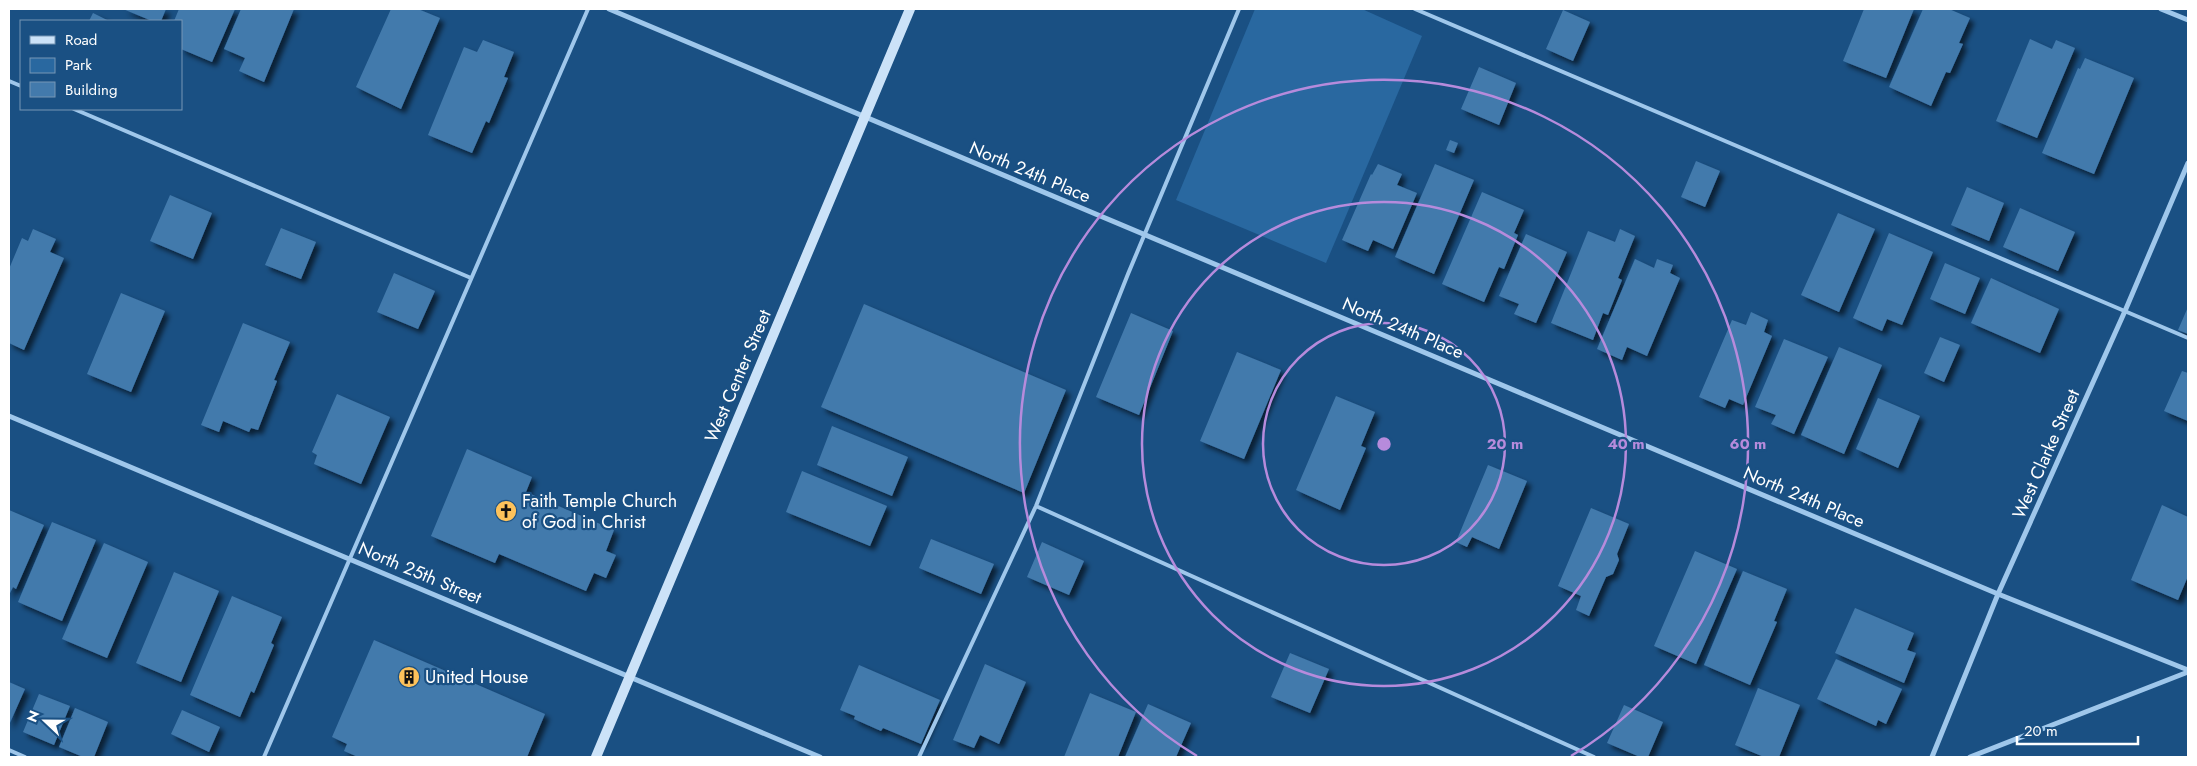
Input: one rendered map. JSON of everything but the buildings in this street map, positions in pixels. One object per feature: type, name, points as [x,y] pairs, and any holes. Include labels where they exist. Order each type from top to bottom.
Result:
[{"type":"street","name":"North 24th Place","points":[[609,9],[1998,594],[2188,671]]},
{"type":"street","name":"West Center Street","points":[[596,757],[910,9]]},
{"type":"street","points":[[2161,9],[2188,20]]},
{"type":"street","name":"West Clarke Street","points":[[1932,757],[1998,594],[2125,311],[2188,163]]},
{"type":"street","name":"North 25th Street","points":[[9,416],[820,757]]},
{"type":"street","points":[[1970,757],[2188,671]]},
{"type":"lane","points":[[264,757],[588,9]]},
{"type":"lane","points":[[919,757],[1036,506],[1145,235],[1239,9]]},
{"type":"lane","points":[[1415,9],[2188,338]]},
{"type":"lane","points":[[76,110],[471,278]]},
{"type":"lane","points":[[1036,506],[1594,757]]},
{"type":"lane","points":[[9,750],[25,757]]},
{"type":"green space","points":[[1255,9],[1362,9],[1422,36],[1326,263],[1176,200]]},
{"type":"place","name":"Faith Temple Church of God in Christ","points":[[506,511]]},
{"type":"place","name":"United House","points":[[409,677]]}]
